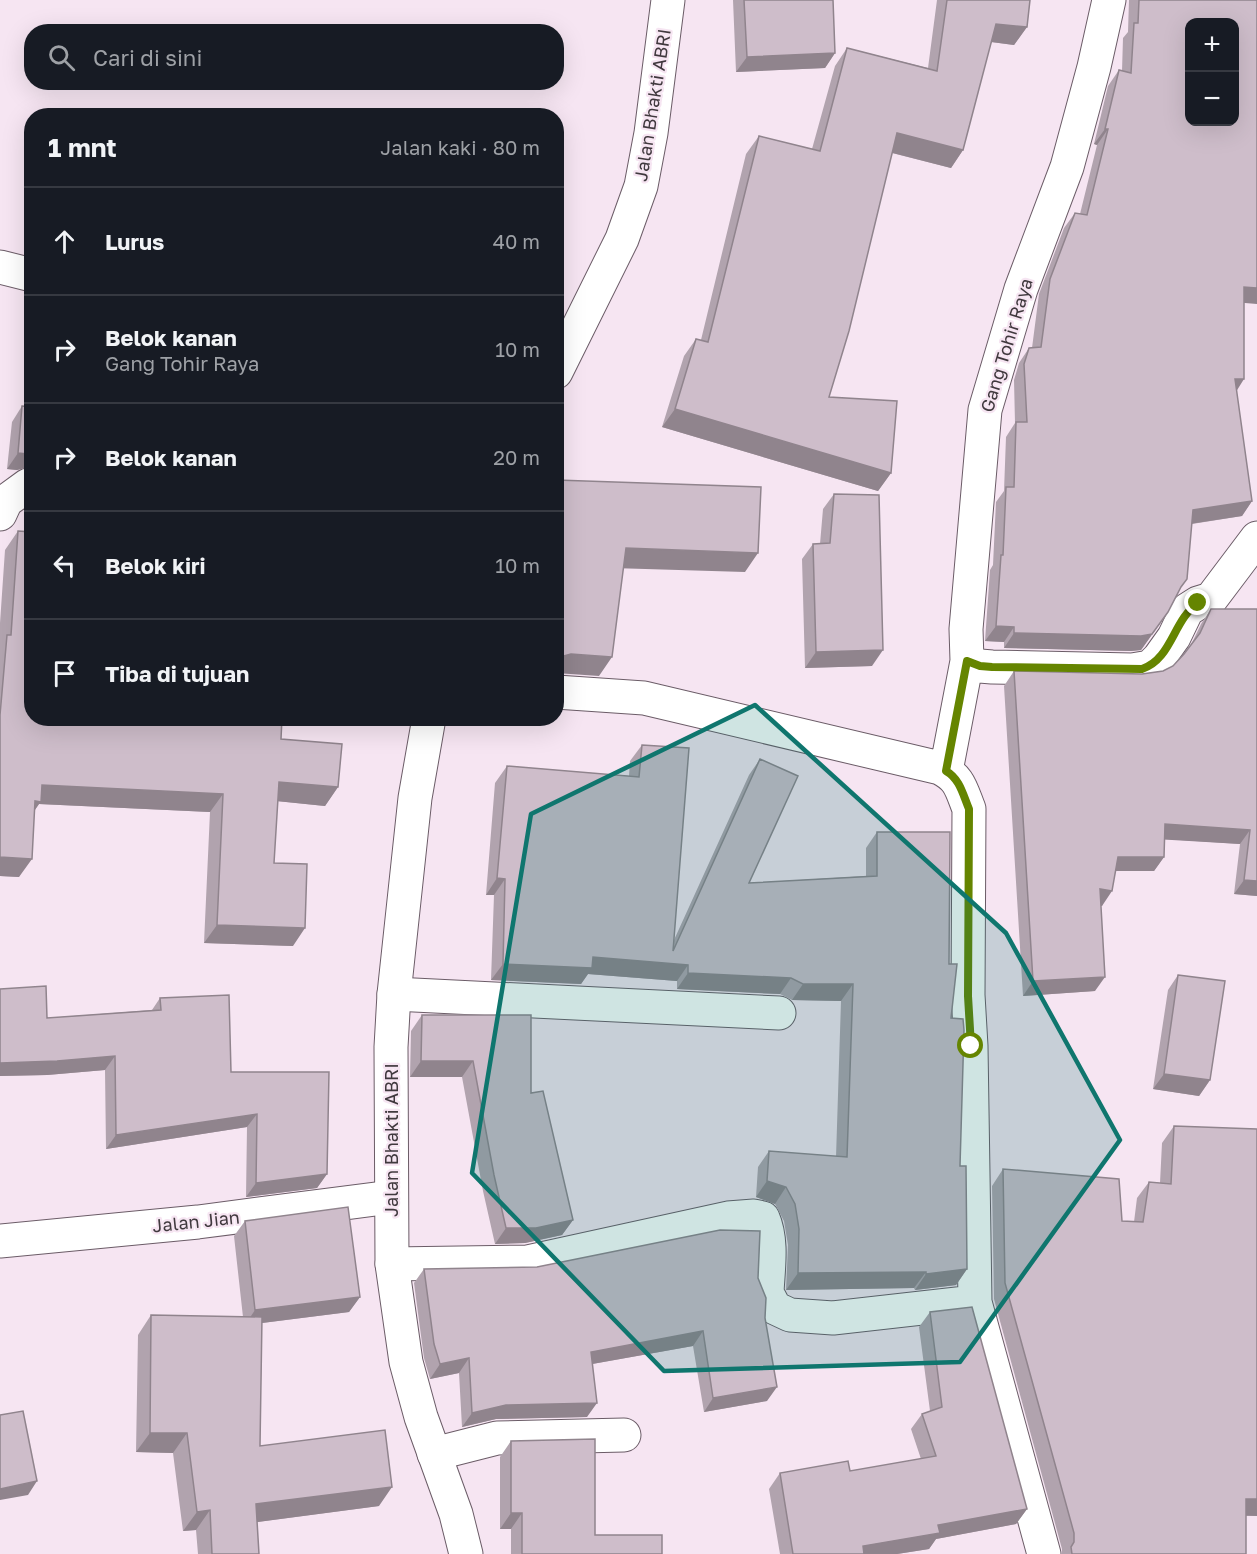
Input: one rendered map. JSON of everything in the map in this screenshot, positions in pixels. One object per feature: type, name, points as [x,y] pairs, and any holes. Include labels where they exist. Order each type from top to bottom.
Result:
[{"type":"street","name":"Jalan Bhakti ABRI","points":[[564,356],[622,239],[641,186],[651,133],[668,0]]},
{"type":"street","name":"Gang Tohir Raya","points":[[946,771],[967,661],[966,629],[985,411],[1021,290],[1067,167],[1109,0]]},
{"type":"street","points":[[0,267],[24,272]]},
{"type":"street","points":[[0,514],[6,501],[24,488]]},
{"type":"street","points":[[967,661],[980,666],[1010,668],[1132,670],[1150,666],[1159,658],[1174,637],[1187,610],[1211,599],[1257,538]]},
{"type":"street","points":[[564,693],[644,698],[939,768],[953,775],[961,787],[969,809],[968,996],[971,1046],[975,1302],[1044,1554]]},
{"type":"street","name":"Jalan Bhakti ABRI","points":[[428,726],[416,798],[394,994],[391,1047],[392,1264],[406,1362],[434,1454],[456,1514],[466,1554]]},
{"type":"street","points":[[394,994],[779,1013]]},
{"type":"street","name":"Jalan Jian","points":[[0,1241],[198,1222],[391,1197]]},
{"type":"street","points":[[392,1264],[527,1262],[728,1218],[754,1216],[763,1218],[770,1241],[767,1293],[775,1308],[790,1315],[833,1318],[975,1302]]},
{"type":"street","points":[[434,1454],[497,1437],[624,1435]]},
{"type":"highlighted area","points":[[755,705],[1006,933],[1120,1140],[960,1362],[664,1371],[472,1173],[531,814]]},
{"type":"building","points":[[744,0],[833,0],[835,53],[747,57]]},
{"type":"building","points":[[947,0],[1030,0],[1027,27],[996,24],[963,150],[897,133],[849,331],[829,397],[897,401],[891,473],[675,409],[696,339],[708,342],[759,136],[820,151],[847,48],[937,71]]},
{"type":"building","points":[[1139,0],[1257,0],[1257,288],[1244,287],[1244,379],[1235,379],[1252,501],[1193,510],[1187,579],[1152,634],[1141,636],[1014,633],[1014,627],[996,626],[1001,555],[1003,555],[1006,487],[1014,487],[1016,422],[1027,422],[1024,364],[1029,348],[1041,347],[1050,279],[1075,213],[1087,215],[1108,129],[1105,129],[1119,70],[1131,73],[1134,23],[1138,23]]},
{"type":"building","points":[[22,406],[24,406],[24,454],[18,453]]},
{"type":"building","points":[[564,480],[761,487],[758,553],[626,548],[612,657],[571,654],[564,656]]},
{"type":"building","points":[[834,494],[879,495],[883,650],[816,652],[813,544],[830,543]]},
{"type":"building","points":[[18,531],[24,531],[24,726],[282,726],[281,739],[342,744],[338,787],[279,782],[274,863],[307,864],[305,928],[217,925],[223,794],[42,785],[41,802],[35,801],[32,859],[0,857],[0,715],[7,635],[11,635]]},
{"type":"building","points":[[1211,609],[1257,609],[1257,881],[1244,880],[1250,830],[1165,824],[1164,857],[1118,857],[1112,891],[1100,889],[1105,977],[1033,981],[1014,671],[1142,674],[1163,671],[1173,666],[1184,654],[1200,633]]},
{"type":"building","points":[[642,745],[689,748],[673,951],[760,759],[798,776],[749,883],[877,876],[877,832],[950,832],[949,964],[957,964],[951,1018],[963,1019],[964,1030],[960,1166],[966,1166],[967,1269],[926,1274],[926,1272],[798,1273],[799,1229],[795,1204],[786,1187],[767,1181],[769,1151],[847,1157],[853,984],[803,984],[791,978],[688,973],[688,965],[593,957],[592,968],[503,964],[505,879],[497,878],[507,766],[639,777]]},
{"type":"building","points":[[1178,975],[1225,981],[1210,1080],[1164,1074]]},
{"type":"building","points":[[46,986],[47,1018],[161,1010],[160,998],[229,995],[231,1072],[329,1072],[327,1174],[256,1183],[257,1114],[116,1135],[115,1056],[0,1063],[0,989]]},
{"type":"building","points":[[422,1015],[531,1015],[531,1093],[543,1091],[573,1220],[536,1228],[506,1228],[473,1061],[421,1061]]},
{"type":"building","points":[[1174,1126],[1257,1129],[1257,1499],[1246,1499],[1246,1554],[1072,1554],[1074,1533],[1005,1283],[1003,1169],[1119,1179],[1122,1221],[1143,1222],[1149,1182],[1171,1184]]},
{"type":"building","points":[[348,1207],[360,1297],[255,1310],[245,1221]]},
{"type":"building","points":[[720,1230],[760,1231],[758,1278],[766,1298],[765,1318],[777,1387],[713,1398],[703,1331],[591,1352],[597,1403],[506,1405],[472,1413],[469,1358],[440,1364],[434,1344],[424,1269],[537,1267]]},
{"type":"building","points":[[972,1307],[1027,1509],[938,1525],[940,1533],[863,1546],[864,1554],[793,1554],[780,1473],[848,1461],[850,1471],[936,1456],[922,1414],[942,1407],[930,1312]]},
{"type":"building","points":[[151,1315],[262,1317],[260,1446],[385,1430],[392,1487],[256,1504],[259,1554],[212,1554],[210,1510],[197,1512],[187,1433],[150,1433]]},
{"type":"building","points":[[23,1411],[37,1481],[0,1489],[0,1415]]},
{"type":"building","points":[[595,1439],[595,1535],[662,1535],[662,1554],[522,1554],[522,1513],[511,1513],[511,1441]]},
{"type":"route","points":[[971,1046],[968,996],[969,809],[961,787],[953,775],[946,771],[967,661],[980,666],[992,667],[1142,669],[1150,666],[1159,658],[1174,637],[1187,610],[1198,603]]}]
